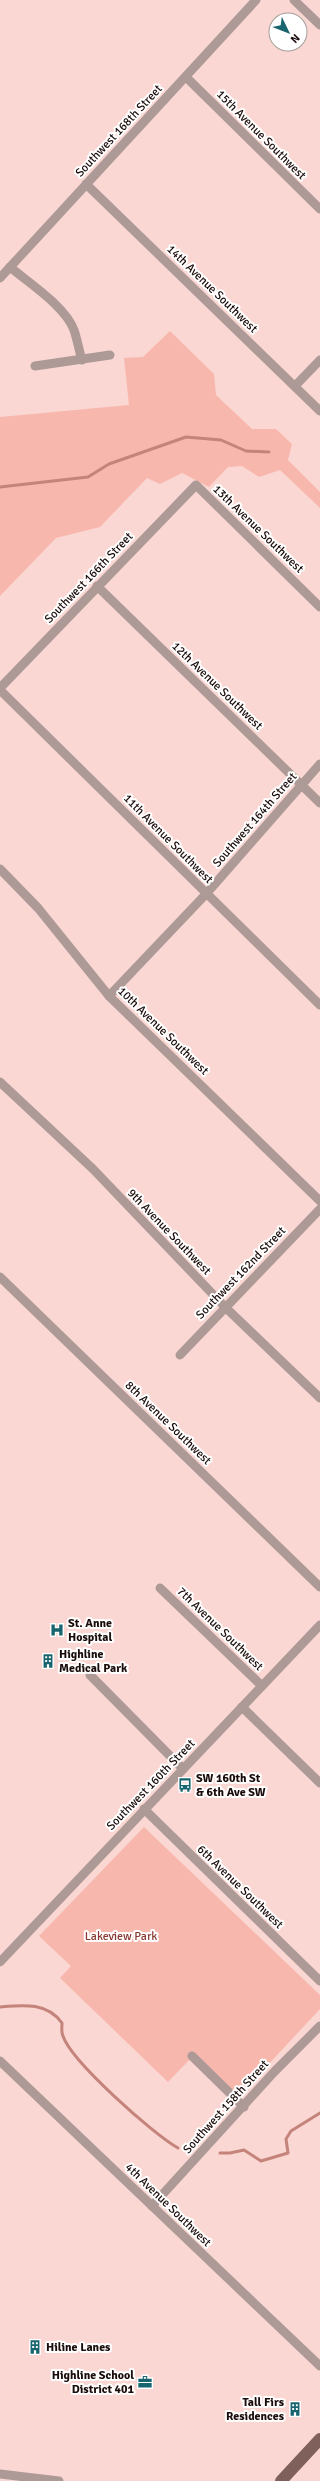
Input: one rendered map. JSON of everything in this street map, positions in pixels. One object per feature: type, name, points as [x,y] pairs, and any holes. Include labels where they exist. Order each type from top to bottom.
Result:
[{"type":"main road","points":[[281,2481],[320,2439]]},
{"type":"street","name":"Southwest 168th Street","points":[[0,278],[256,0]]},
{"type":"street","points":[[294,0],[320,24]]},
{"type":"street","name":"15th Avenue Southwest","points":[[186,77],[320,209]]},
{"type":"street","name":"14th Avenue Southwest","points":[[86,184],[320,411]]},
{"type":"street","points":[[10,267],[52,302],[64,316],[74,329],[82,360]]},
{"type":"street","points":[[35,366],[110,355]]},
{"type":"street","points":[[294,386],[320,360]]},
{"type":"street","name":"Southwest 166th Street","points":[[0,689],[196,485]]},
{"type":"street","name":"13th Avenue Southwest","points":[[196,485],[320,607]]},
{"type":"street","name":"12th Avenue Southwest","points":[[98,586],[320,803]]},
{"type":"street","name":"11th Avenue Southwest","points":[[0,689],[320,1005]]},
{"type":"street","name":"Southwest 164th Street","points":[[109,996],[206,894],[320,764]]},
{"type":"street","name":"10th Avenue Southwest","points":[[0,869],[38,908],[109,996],[320,1201]]},
{"type":"street","name":"9th Avenue Southwest","points":[[0,1082],[93,1169],[225,1307],[320,1398]]},
{"type":"street","name":"Southwest 162nd Street","points":[[180,1355],[320,1209]]},
{"type":"street","name":"8th Avenue Southwest","points":[[0,1277],[320,1587]]},
{"type":"street","name":"7th Avenue Southwest","points":[[160,1588],[262,1686]]},
{"type":"street","name":"Southwest 160th Street","points":[[0,1962],[320,1625]]},
{"type":"street","points":[[90,1675],[183,1769]]},
{"type":"street","points":[[242,1707],[320,1783]]},
{"type":"street","name":"6th Avenue Southwest","points":[[144,1809],[320,1981]]},
{"type":"street","name":"Southwest 158th Street","points":[[152,2206],[244,2107],[274,2072],[320,2026]]},
{"type":"street","points":[[192,2056],[244,2107]]},
{"type":"street","name":"4th Avenue Southwest","points":[[0,2062],[320,2366]]},
{"type":"street","points":[[0,2474],[59,2481]]},
{"type":"green space","points":[[170,331],[214,374],[216,395],[252,429],[276,429],[292,444],[288,460],[320,492],[320,508],[280,470],[259,477],[242,466],[228,467],[209,487],[182,473],[160,484],[147,478],[100,527],[56,538],[0,596],[0,417],[129,405],[124,358],[143,357]]},
{"type":"green space","name":"Lakeview Park","points":[[144,1827],[320,1995],[320,2009],[237,2098],[193,2056],[168,2082],[60,1978],[71,1966],[39,1936]]},
{"type":"waterway","points":[[0,487],[88,477],[109,464],[186,437],[221,440],[246,451],[269,452]]},
{"type":"waterway","points":[[0,2007],[34,2006],[49,2011],[56,2016],[62,2023],[63,2036],[69,2047],[96,2079],[133,2113],[178,2148]]},
{"type":"waterway","points":[[220,2153],[230,2153],[244,2150],[261,2161],[288,2153],[286,2139],[291,2131],[320,2113]]},
{"type":"place","name":"St. Anne Hospital","points":[[57,1630]]},
{"type":"place","name":"Highline Medical Park","points":[[48,1661]]},
{"type":"place","name":"SW 160th St & 6th Ave SW","points":[[185,1785]]},
{"type":"place","name":"Hiline Lanes","points":[[35,2347]]},
{"type":"place","name":"Highline School District 401","points":[[145,2382]]},
{"type":"place","name":"Tall Firs Residences","points":[[295,2409]]}]
